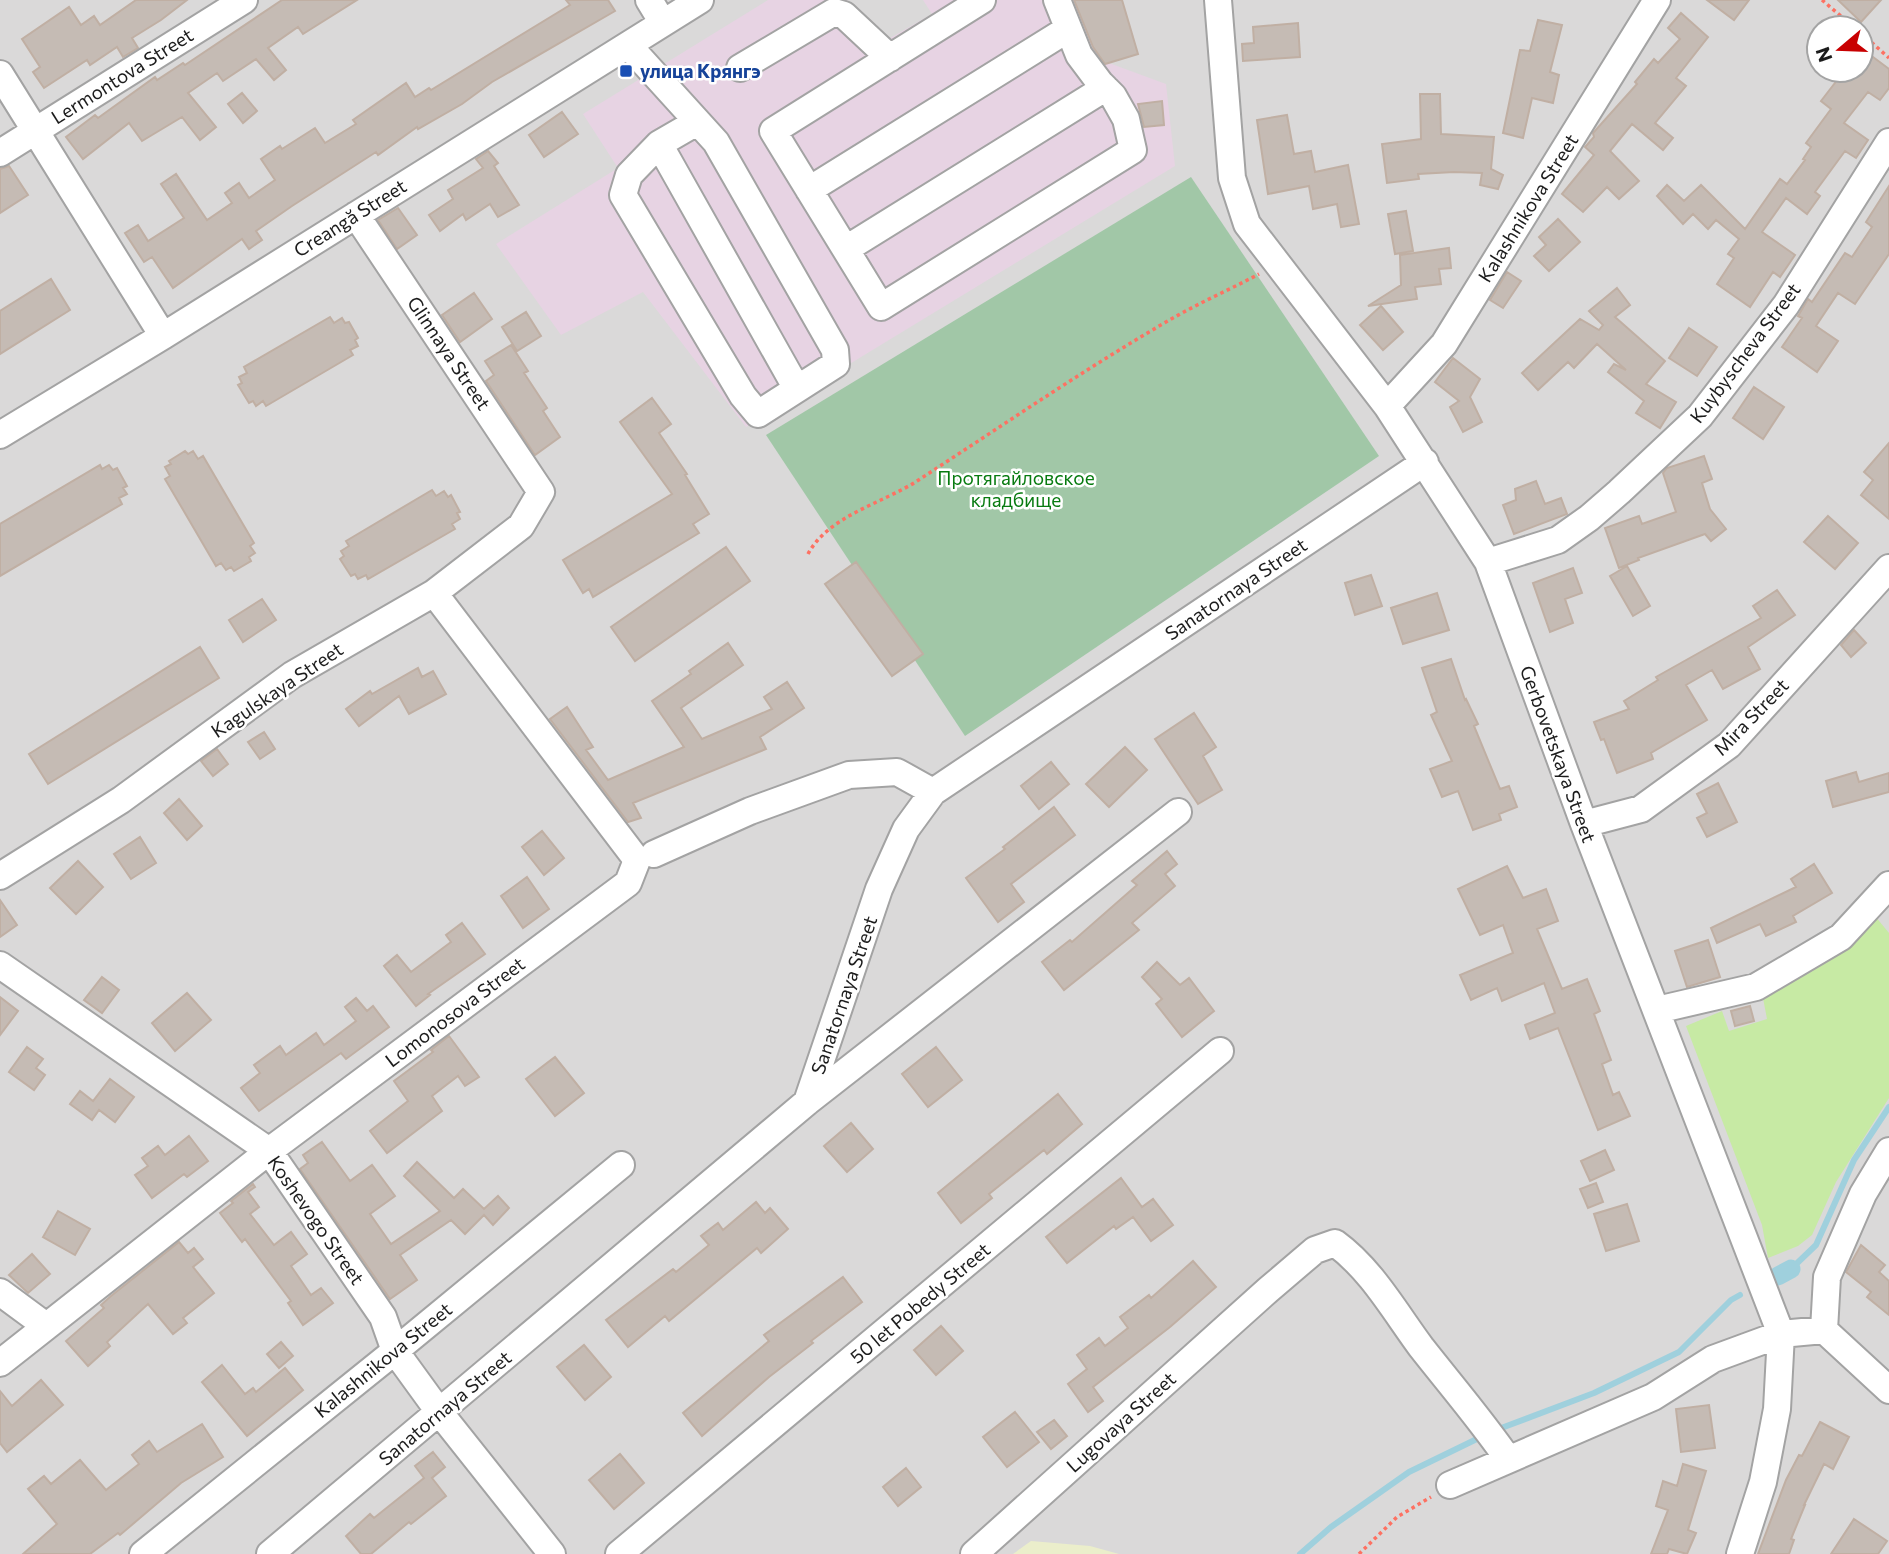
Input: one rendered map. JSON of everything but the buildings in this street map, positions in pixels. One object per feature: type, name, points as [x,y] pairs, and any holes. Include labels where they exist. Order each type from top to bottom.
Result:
[{"type":"street","name":"Lermontova Street","points":[[0,153],[244,0]]},
{"type":"street","points":[[649,0],[663,23]]},
{"type":"street","name":"Creangă Street","points":[[0,435],[700,0]]},
{"type":"street","points":[[982,0],[773,131],[881,307],[1133,150],[1126,119],[1114,96],[1079,55],[1056,0]]},
{"type":"street","name":"Gerbovetskaya Street","points":[[1218,0],[1232,178],[1247,224],[1387,406],[1488,562],[1584,824],[1781,1334],[1777,1409],[1766,1470],[1740,1554]]},
{"type":"street","name":"Kalashnikova Street","points":[[1387,406],[1444,344],[1657,0]]},
{"type":"street","points":[[740,68],[834,12],[844,15],[890,58]]},
{"type":"street","points":[[809,190],[1068,29]]},
{"type":"street","points":[[628,45],[716,142],[835,350],[836,365],[758,414],[743,396],[623,195],[629,175],[659,144],[697,122]]},
{"type":"street","points":[[0,74],[163,336]]},
{"type":"street","points":[[846,249],[1105,88]]},
{"type":"street","name":"Kuybyscheva Street","points":[[1488,562],[1558,540],[1619,492],[1700,416],[1786,304],[1889,142]]},
{"type":"street","points":[[659,144],[797,389]]},
{"type":"street","name":"Glinnaya Street","points":[[356,215],[541,492]]},
{"type":"street","name":"Sanatornaya Street","points":[[270,1554],[807,1102],[879,890],[906,829],[933,792],[1425,462]]},
{"type":"street","name":"Kagulskaya Street","points":[[0,876],[121,800],[292,676],[434,593],[522,526],[541,492]]},
{"type":"street","name":"Mira Street","points":[[1584,824],[1641,809],[1729,745],[1889,568]]},
{"type":"street","name":"Lomonosova Street","points":[[0,1363],[269,1151],[628,883],[636,860],[434,593]]},
{"type":"street","points":[[654,854],[750,811],[849,775],[897,772],[933,792]]},
{"type":"street","points":[[807,1102],[1178,813]]},
{"type":"street","points":[[1657,1010],[1756,988],[1841,937],[1884,902]]},
{"type":"street","name":"Koshevogo Street","points":[[0,965],[269,1151],[383,1317],[396,1351],[440,1413],[552,1554]]},
{"type":"street","name":"50 let Pobedy Street","points":[[619,1554],[1220,1051]]},
{"type":"street","points":[[1824,1330],[1827,1277],[1863,1194],[1889,1151]]},
{"type":"street","name":"Kalashnikova Street","points":[[144,1554],[621,1165]]},
{"type":"street","name":"Lugovaya Street","points":[[974,1554],[1268,1290],[1315,1250],[1335,1243],[1353,1256],[1495,1440]]},
{"type":"street","points":[[0,1292],[47,1326]]},
{"type":"street","points":[[1450,1485],[1495,1440],[1653,1397],[1713,1359],[1781,1334],[1824,1330],[1889,1390]]},
{"type":"path","points":[[1822,0],[1838,14]]},
{"type":"path","points":[[1875,46],[1889,58]]},
{"type":"path","points":[[808,554],[815,542],[843,521],[914,483],[1006,422],[1174,318],[1278,265]]},
{"type":"path","points":[[1359,1554],[1397,1517],[1450,1485]]},
{"type":"shaded area","points":[[0,0],[1889,0],[1889,1554],[0,1554]]},
{"type":"shaded area","points":[[768,0],[847,0],[880,44],[932,14],[923,0],[1081,0],[1109,63],[1166,84],[1175,166],[746,427],[643,292],[561,335],[496,244],[618,168],[583,114]]},
{"type":"green space","name":"Протягайловское кладбище","points":[[1191,177],[1379,456],[965,736],[766,435]]},
{"type":"green space","points":[[1875,916],[1889,933],[1889,1098],[1836,1182],[1812,1235],[1798,1246],[1768,1258],[1762,1225],[1686,1026],[1722,1011],[1729,1031],[1767,1019],[1763,998],[1843,949]]},
{"type":"green space","points":[[1031,1541],[1090,1546],[1119,1554],[1013,1554]]},
{"type":"waterway","points":[[1791,1269],[1816,1245],[1854,1160],[1889,1107]]},
{"type":"waterway","points":[[1778,1276],[1791,1269]]},
{"type":"waterway","points":[[1496,1430],[1594,1393],[1679,1352],[1731,1300],[1740,1295]]},
{"type":"waterway","points":[[1300,1554],[1331,1527],[1409,1472],[1483,1436]]},
{"type":"place","name":"улица Крянгэ","points":[[626,71]]}]
